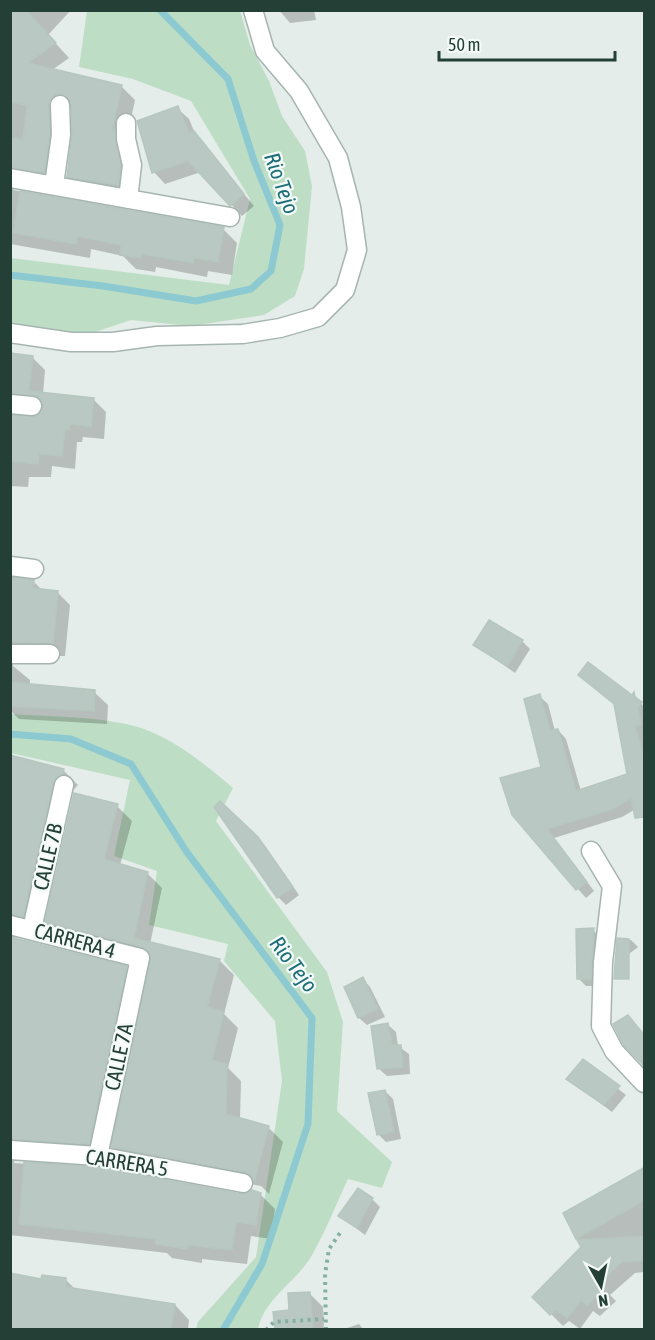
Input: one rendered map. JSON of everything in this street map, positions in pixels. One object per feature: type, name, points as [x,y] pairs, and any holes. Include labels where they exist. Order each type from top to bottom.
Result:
[{"type":"street","points":[[10,333],[71,342],[113,342],[157,336],[243,334],[280,328],[318,317],[345,290],[357,250],[351,207],[338,158],[298,91],[265,51],[253,10]]},
{"type":"street","points":[[54,185],[61,135],[60,105]]},
{"type":"street","points":[[126,123],[126,139],[132,165],[128,199]]},
{"type":"street","points":[[10,178],[230,217]]},
{"type":"street","points":[[10,404],[32,406]]},
{"type":"street","points":[[10,566],[34,569]]},
{"type":"street","points":[[10,654],[50,654]]},
{"type":"street","name":"CALLE 7B","points":[[32,930],[64,785]]},
{"type":"street","points":[[591,851],[612,886],[603,962],[601,1026],[614,1052],[645,1083]]},
{"type":"street","name":"CARRERA 4","points":[[10,925],[140,958]]},
{"type":"street","name":"CALLE 7A","points":[[98,1156],[140,958]]},
{"type":"street","name":"CARRERA 5","points":[[10,1150],[98,1156],[243,1183]]},
{"type":"path","points":[[326,1329],[324,1319],[329,1250],[340,1233]]},
{"type":"path","points":[[266,1329],[274,1322],[324,1319]]},
{"type":"green space","points":[[87,11],[240,11],[250,45],[269,81],[282,116],[305,151],[312,186],[304,269],[295,296],[264,315],[190,326],[131,320],[89,334],[44,334],[11,323],[11,258],[229,285],[250,199],[191,101],[133,79],[79,67]]},
{"type":"green space","points":[[11,714],[118,722],[149,731],[193,756],[233,788],[216,821],[327,972],[343,1022],[337,1111],[392,1162],[382,1188],[348,1179],[306,1265],[267,1308],[258,1329],[196,1329],[198,1322],[256,1257],[282,1081],[275,1021],[224,961],[228,944],[149,925],[157,871],[114,856],[130,780],[11,753]]},
{"type":"building","points":[[10,10],[26,10],[56,43],[28,63],[122,85],[112,130],[115,129],[121,166],[118,185],[67,177],[72,136],[71,105],[69,99],[60,94],[54,96],[49,105],[50,134],[44,173],[10,167],[10,138],[23,139],[27,105],[10,102]]},
{"type":"building","points":[[178,106],[189,133],[194,131],[244,194],[230,206],[188,161],[152,173],[137,121]]},
{"type":"building","points":[[20,191],[224,227],[218,262],[194,258],[193,263],[142,254],[141,258],[120,255],[121,245],[77,236],[76,244],[13,233]]},
{"type":"building","points":[[10,353],[33,356],[29,391],[94,398],[91,427],[70,424],[69,430],[65,429],[62,456],[39,454],[38,464],[10,461],[10,415],[36,416],[43,406],[38,397],[10,393]]},
{"type":"building","points":[[10,577],[34,580],[33,588],[58,591],[53,643],[10,642]]},
{"type":"building","points":[[489,620],[523,640],[507,666],[473,645]]},
{"type":"building","points":[[588,662],[632,695],[634,692],[635,697],[642,702],[638,708],[641,724],[635,727],[645,759],[645,817],[635,818],[631,798],[613,809],[547,829],[587,882],[576,890],[512,815],[500,778],[541,767],[524,699],[540,694],[550,730],[558,729],[576,791],[627,774],[614,704],[578,675]]},
{"type":"building","points":[[10,682],[95,690],[94,711],[10,706]]},
{"type":"building","points":[[10,755],[64,769],[63,774],[53,783],[23,917],[10,914]]},
{"type":"building","points":[[74,793],[118,804],[104,859],[148,872],[134,938],[220,959],[207,1007],[224,1012],[212,1060],[227,1064],[226,1114],[269,1126],[254,1182],[251,1175],[245,1172],[111,1147],[151,955],[143,947],[45,922]]},
{"type":"building","points":[[220,801],[258,837],[293,887],[277,898],[214,807]]},
{"type":"building","points":[[594,928],[591,979],[577,979],[576,929]]},
{"type":"building","points":[[10,937],[127,966],[89,1144],[10,1139]]},
{"type":"building","points":[[617,938],[629,939],[629,979],[614,979]]},
{"type":"building","points":[[363,977],[378,1009],[358,1018],[344,987]]},
{"type":"building","points":[[628,1015],[645,1036],[645,1067],[623,1044],[613,1024]]},
{"type":"building","points":[[388,1023],[392,1045],[401,1045],[403,1067],[377,1069],[371,1026]]},
{"type":"building","points":[[583,1059],[620,1086],[604,1105],[566,1079]]},
{"type":"building","points":[[385,1090],[394,1132],[377,1135],[368,1093]]},
{"type":"building","points":[[24,1162],[97,1167],[241,1194],[252,1190],[261,1193],[256,1225],[236,1222],[232,1250],[188,1245],[187,1249],[156,1244],[156,1239],[19,1224]]},
{"type":"building","points":[[645,1167],[645,1200],[576,1239],[563,1213]]},
{"type":"building","points":[[358,1188],[373,1198],[357,1228],[338,1216]]},
{"type":"building","points":[[645,1236],[645,1260],[622,1262],[600,1282],[605,1288],[587,1305],[581,1300],[567,1318],[556,1310],[550,1315],[532,1297],[581,1247],[577,1240]]},
{"type":"building","points":[[10,1273],[41,1279],[42,1275],[66,1278],[66,1287],[175,1304],[171,1329],[10,1329]]},
{"type":"building","points":[[310,1292],[313,1329],[275,1329],[273,1312],[289,1310],[288,1293]]},
{"type":"waterway","name":"Rio Tejo","points":[[10,275],[103,286],[196,301],[251,289],[271,271],[280,225],[254,161],[228,79],[160,10]]},
{"type":"waterway","name":"Rio Tejo","points":[[10,734],[71,739],[131,764],[186,851],[312,1018],[308,1124],[262,1264],[223,1330]]}]
